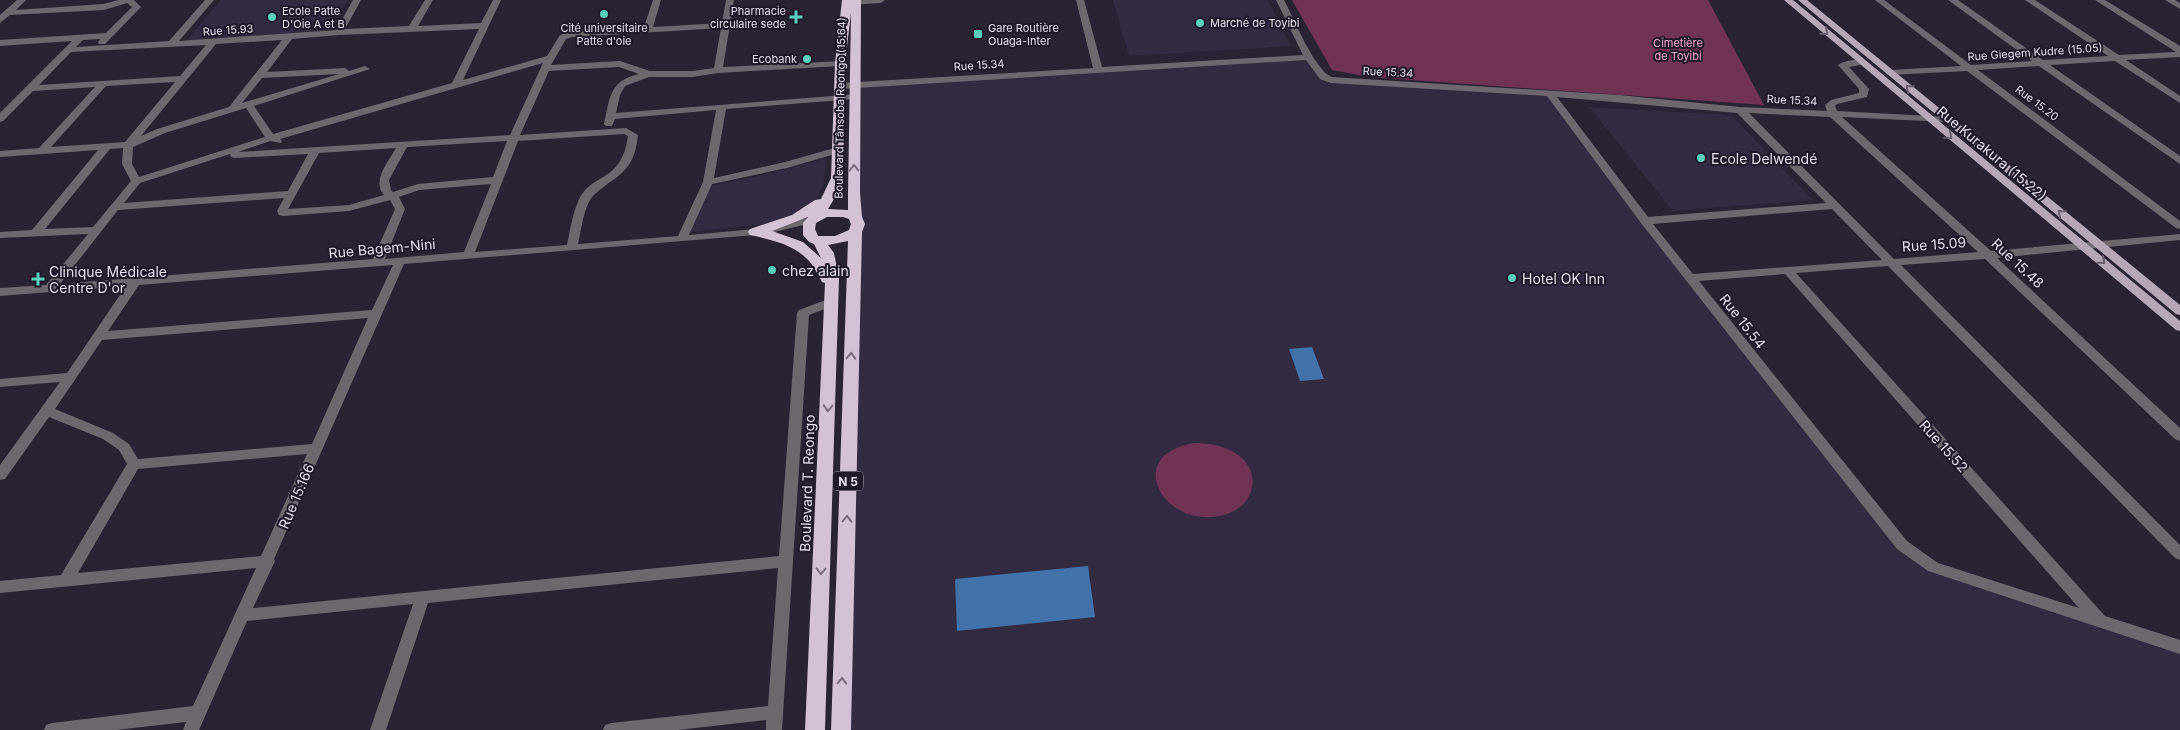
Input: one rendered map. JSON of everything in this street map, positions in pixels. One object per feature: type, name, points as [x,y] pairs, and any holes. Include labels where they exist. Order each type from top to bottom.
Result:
[{"type":"highway","points":[[851,1],[840,63],[841,88],[837,178],[831,194],[808,228],[814,237],[838,241],[855,225]]},
{"type":"highway","name":"Boulevard Tânsoba Reongo (15.64)","points":[[841,730],[855,225],[855,87],[851,1]]},
{"type":"highway","points":[[760,232],[797,218],[831,194]]},
{"type":"highway","name":"Boulevard Tânsoba Reongo (15.64)","points":[[814,218],[828,213],[840,212],[855,225]]},
{"type":"highway","points":[[760,232],[780,237],[807,250],[823,268],[831,296]]},
{"type":"highway","name":"Boulevard T. Reongo","points":[[814,237],[827,253],[831,268],[815,730]]},
{"type":"main road","name":"Rue Kurakura (15.22)","points":[[1788,0],[2180,327]]},
{"type":"main road","name":"Rue Kurakura (15.22)","points":[[1802,0],[2180,311]]},
{"type":"street","points":[[0,20],[22,0]]},
{"type":"street","points":[[8,13],[104,7],[128,0],[137,8],[95,49]]},
{"type":"street","points":[[171,45],[210,0]]},
{"type":"street","points":[[339,32],[357,0]]},
{"type":"street","points":[[412,29],[429,0]]},
{"type":"street","points":[[457,84],[497,0]]},
{"type":"street","points":[[648,30],[657,0]]},
{"type":"street","points":[[718,70],[730,0]]},
{"type":"street","points":[[851,1],[881,0]]},
{"type":"street","points":[[1080,0],[1098,68]]},
{"type":"street","name":"Rue 15.34","points":[[1280,0],[1309,57],[1323,77],[1331,80],[1550,94],[1740,110],[1946,119]]},
{"type":"street","name":"Rue 15.20","points":[[1880,0],[2180,226]]},
{"type":"street","points":[[1952,0],[2180,161]]},
{"type":"street","points":[[2030,0],[2180,100]]},
{"type":"street","points":[[2099,0],[2180,52]]},
{"type":"street","points":[[2170,0],[2180,6]]},
{"type":"street","points":[[468,256],[514,137],[560,39],[568,35],[726,25]]},
{"type":"street","name":"Rue 15.93","points":[[67,50],[171,45],[339,32],[483,26]]},
{"type":"street","points":[[0,43],[107,36]]},
{"type":"street","points":[[232,110],[289,37]]},
{"type":"street","points":[[0,119],[80,38]]},
{"type":"street","points":[[136,181],[127,164],[128,144],[213,42]]},
{"type":"street","name":"Rue Giegem Kudre (15.05)","points":[[1891,73],[2180,52]]},
{"type":"street","points":[[611,116],[721,108],[841,88],[1098,68],[1309,57]]},
{"type":"street","points":[[50,288],[136,181],[271,138],[550,58]]},
{"type":"street","points":[[1833,114],[1830,105],[1834,102],[1864,95],[1864,89],[1843,65],[1862,62]]},
{"type":"street","points":[[606,132],[619,86],[626,80],[649,74],[694,74],[718,70],[840,63]]},
{"type":"street","points":[[545,68],[620,64],[649,74]]},
{"type":"street","points":[[0,154],[128,144],[161,131],[365,69],[258,75]]},
{"type":"street","points":[[29,88],[182,79]]},
{"type":"street","points":[[42,151],[104,84]]},
{"type":"street","points":[[841,88],[855,87]]},
{"type":"street","name":"Rue 15.54","points":[[1550,94],[1645,221],[1902,545],[1920,560],[1933,567],[2180,647]]},
{"type":"street","points":[[248,105],[271,138],[298,151]]},
{"type":"street","points":[[682,239],[708,182],[721,108]]},
{"type":"street","points":[[1740,110],[2180,554]]},
{"type":"street","name":"Rue 15.48","points":[[1833,114],[1988,255],[2180,436]]},
{"type":"street","points":[[213,157],[606,132],[626,132],[633,135],[622,170],[589,193],[583,202],[572,247]]},
{"type":"street","points":[[377,264],[400,209],[398,200],[386,191],[384,180],[404,145]]},
{"type":"street","points":[[35,234],[107,146]]},
{"type":"street","points":[[316,150],[282,210],[283,213],[349,208],[418,187],[498,180]]},
{"type":"street","points":[[708,182],[787,165],[838,150]]},
{"type":"street","points":[[114,207],[291,194]]},
{"type":"street","points":[[1645,221],[1835,206]]},
{"type":"street","points":[[760,232],[814,218]]},
{"type":"street","points":[[0,235],[96,230]]},
{"type":"street","points":[[760,232],[814,237]]},
{"type":"street","name":"Rue Bagem-Nini","points":[[0,292],[377,264],[760,232]]},
{"type":"street","name":"Rue 15.09","points":[[1691,278],[1988,255],[2180,237]]},
{"type":"street","name":"Rue 15.166","points":[[192,730],[400,261]]},
{"type":"street","name":"Rue 15.52","points":[[1788,271],[2099,621]]},
{"type":"street","points":[[0,475],[135,282]]},
{"type":"street","points":[[774,730],[803,313],[831,296]]},
{"type":"street","points":[[98,336],[376,314]]},
{"type":"street","points":[[0,383],[68,377]]},
{"type":"street","points":[[47,410],[108,436],[124,448],[134,464]]},
{"type":"street","points":[[134,464],[317,448]]},
{"type":"street","points":[[66,580],[134,464]]},
{"type":"street","points":[[0,587],[268,561]]},
{"type":"street","points":[[244,615],[786,561]]},
{"type":"street","points":[[378,730],[423,596]]},
{"type":"street","points":[[611,730],[775,712]]},
{"type":"street","points":[[52,730],[198,713]]},
{"type":"shaded area","name":"Ecole Patte D'Oie A et B","points":[[221,0],[348,0],[325,33],[185,42]]},
{"type":"shaded area","name":"Marché de Toyibi","points":[[1113,0],[1268,0],[1291,46],[1129,56]]},
{"type":"shaded area","points":[[1309,57],[1323,77],[1550,94],[1612,178],[1920,560],[2180,647],[2180,730],[841,730],[855,85]]},
{"type":"shaded area","name":"Ecole Delwendé","points":[[1589,107],[1731,115],[1813,200],[1673,211]]},
{"type":"shaded area","points":[[826,158],[824,182],[819,195],[805,209],[773,223],[691,232],[710,186],[776,172]]},
{"type":"green space","name":"Cimetière de Toyibi","points":[[1292,0],[1708,0],[1764,105],[1369,77],[1332,70]]},
{"type":"green space","points":[[1194,443],[1220,446],[1235,453],[1244,460],[1252,477],[1252,486],[1250,495],[1237,509],[1227,514],[1205,517],[1186,513],[1170,504],[1160,491],[1156,476],[1159,462],[1171,451]]},
{"type":"water","points":[[1312,347],[1324,379],[1300,381],[1289,349]]},
{"type":"water","points":[[1088,566],[1095,617],[957,631],[955,579]]},
{"type":"place","name":"Cité universitaire Patte d'oie","points":[[604,14]]},
{"type":"place","name":"Ecole Patte D'Oie A et B","points":[[272,17]]},
{"type":"place","name":"Pharmacie circulaire sede","points":[[796,17]]},
{"type":"place","name":"Marché de Toyibi","points":[[1200,23]]},
{"type":"place","name":"Gare Routière Ouaga-Inter","points":[[978,34]]},
{"type":"place","name":"Ecobank","points":[[807,59]]},
{"type":"place","name":"Ecole Delwendé","points":[[1701,158]]},
{"type":"place","name":"chez alain","points":[[772,270]]},
{"type":"place","name":"Hotel OK Inn","points":[[1512,278]]},
{"type":"place","name":"Clinique Médicale Centre D'or","points":[[38,279]]}]
